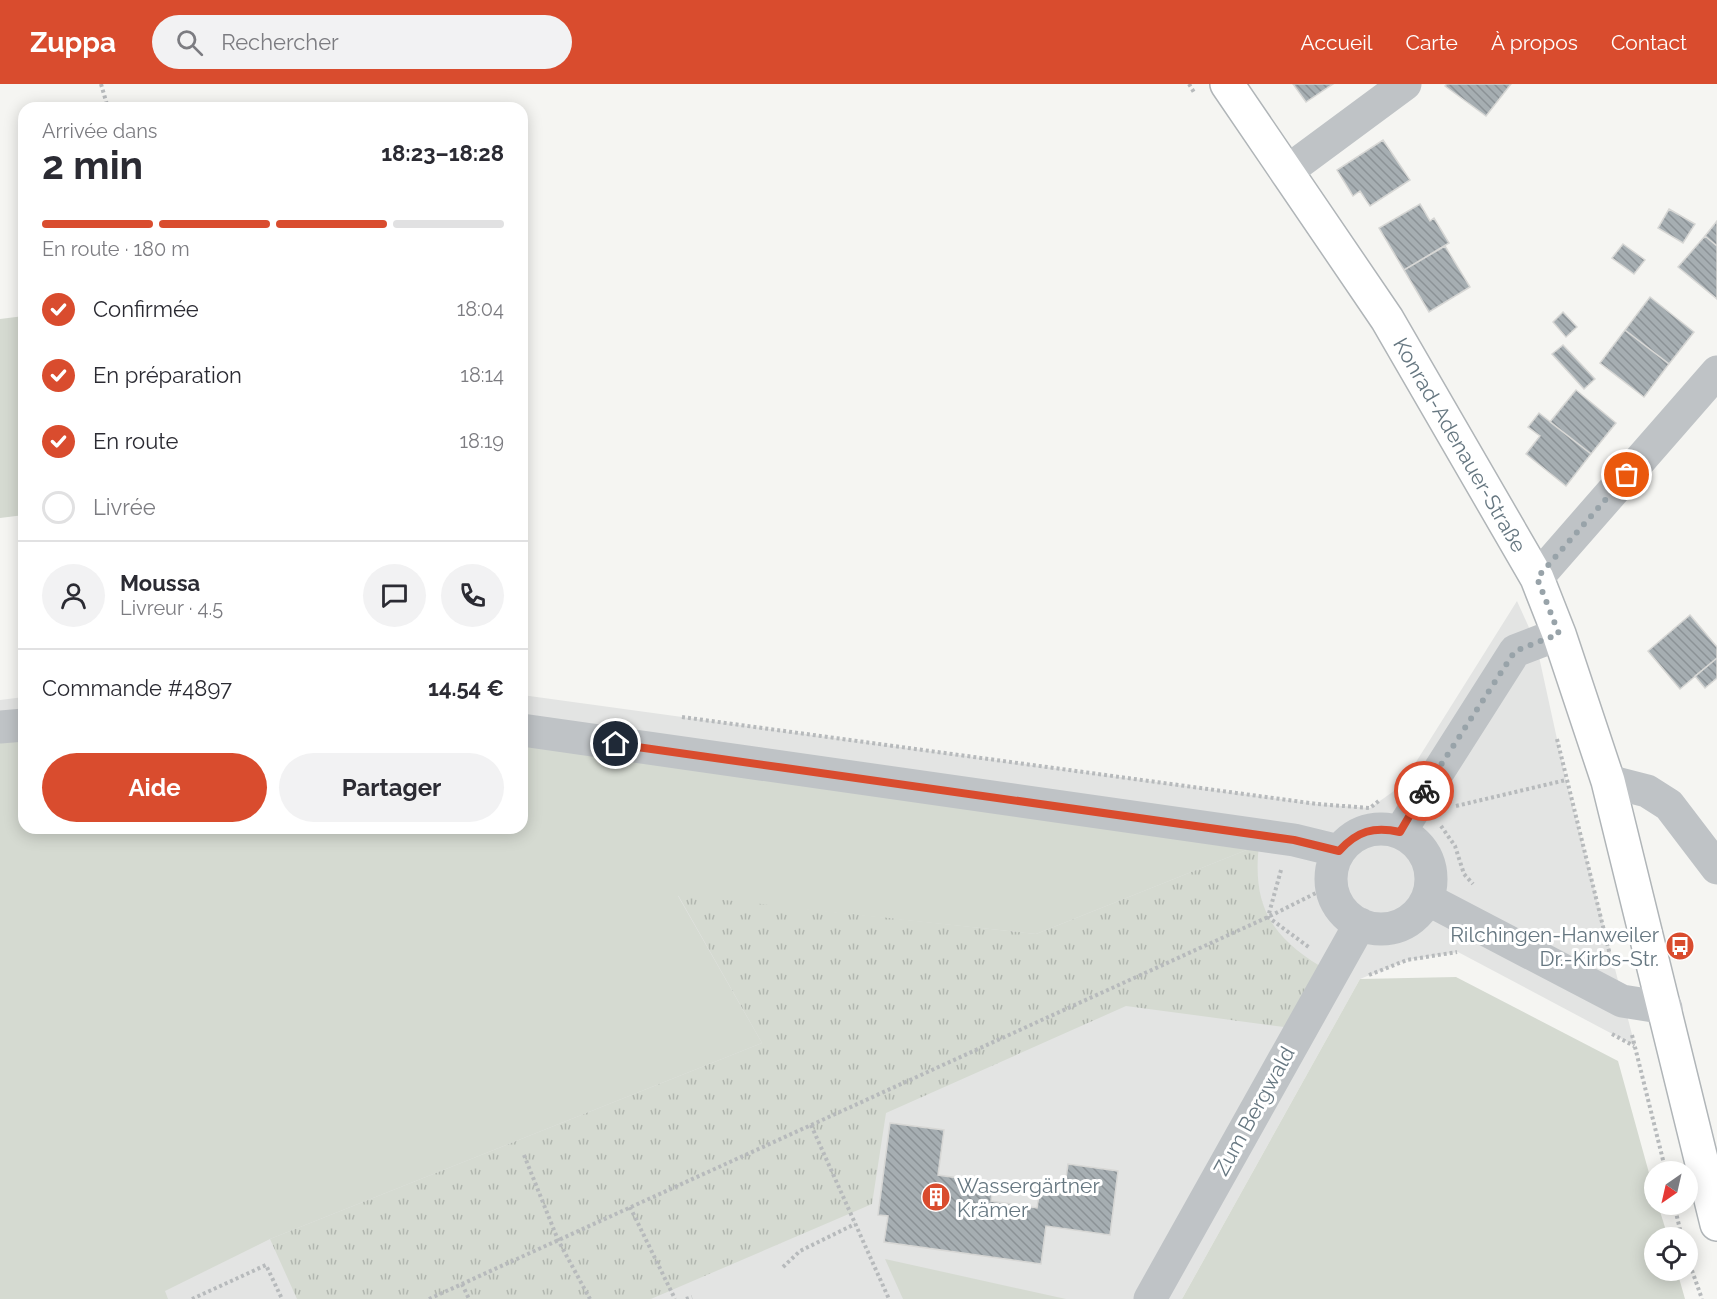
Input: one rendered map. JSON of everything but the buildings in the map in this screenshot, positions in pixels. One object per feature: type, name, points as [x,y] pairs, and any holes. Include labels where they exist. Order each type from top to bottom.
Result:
[{"type":"main road","name":"Konrad-Adenauer-Straße","points":[[1227,84],[1387,319],[1537,578],[1547,639],[1608,781],[1666,1008],[1717,1224]]},
{"type":"street","points":[[1286,172],[1405,84]]},
{"type":"street","points":[[1537,578],[1717,372]]},
{"type":"street","points":[[1400,832],[1515,651],[1547,639]]},
{"type":"street","points":[[0,727],[18,726]]},
{"type":"street","points":[[528,731],[1294,840],[1339,851]]},
{"type":"street","points":[[1608,781],[1647,791],[1669,805],[1717,868]]},
{"type":"street","points":[[1373,829],[1400,832],[1417,843],[1428,860],[1432,879],[1427,899],[1419,912],[1407,922],[1392,928],[1376,928],[1360,924],[1341,908],[1332,885],[1333,867],[1339,851],[1360,833],[1373,829]]},
{"type":"street","points":[[1427,899],[1622,1001],[1666,1008]]},
{"type":"street","name":"Zum Bergwald","points":[[1150,1299],[1360,924]]},
{"type":"path","points":[[101,84],[106,102]]},
{"type":"path","points":[[676,716],[1317,804],[1370,808],[1386,797]]},
{"type":"path","points":[[1556,732],[1611,962],[1601,956]]},
{"type":"path","points":[[1454,806],[1566,780]]},
{"type":"path","points":[[1437,819],[1455,846],[1464,874],[1478,891]]},
{"type":"path","points":[[1268,917],[1281,868]]},
{"type":"path","points":[[429,1299],[1268,917],[1332,885]]},
{"type":"path","points":[[1268,917],[1317,954]]},
{"type":"path","points":[[1360,979],[1407,960],[1458,952]]},
{"type":"path","points":[[1604,1029],[1635,1046],[1663,1161]]},
{"type":"path","points":[[811,1125],[889,1299]]},
{"type":"path","points":[[524,1155],[558,1240],[590,1299]]},
{"type":"path","points":[[630,1207],[675,1299]]},
{"type":"path","points":[[783,1268],[800,1251],[855,1224]]},
{"type":"path","points":[[192,1299],[266,1265],[282,1299]]},
{"type":"path","points":[[1696,1281],[1702,1299]]},
{"type":"path","points":[[462,1284],[469,1299]]},
{"type":"path","points":[[686,1299],[692,1297]]},
{"type":"shaded area","points":[[1517,601],[1536,643],[1566,780],[1635,1046],[1458,952],[1407,960],[1360,979],[1182,1299],[0,1299],[0,700],[18,698],[18,834],[528,834],[528,696],[1317,804],[1370,808],[1401,786]]},
{"type":"green space","points":[[18,317],[18,516],[0,518],[0,319]]},
{"type":"green space","points":[[18,741],[18,834],[528,834],[528,741],[1259,845],[1036,934],[678,896],[762,1043],[270,1239],[165,1291],[168,1299],[0,1299],[0,743]]},
{"type":"green space","points":[[1259,845],[1259,885],[1268,917],[1289,943],[1320,966],[1284,1027],[1126,1006],[886,1113],[872,1204],[651,1299],[297,1299],[270,1239],[762,1043],[678,895],[1036,934]]},
{"type":"green space","points":[[1456,977],[1618,1061],[1646,1161],[1644,1215],[1661,1215],[1665,1227],[1644,1227],[1644,1281],[1680,1281],[1685,1299],[1182,1299],[1360,979]]},
{"type":"green space","points":[[885,1259],[1066,1299],[903,1299]]},
{"type":"way so far","points":[[1424,791],[1515,651],[1559,634],[1537,578],[1627,475]]},
{"type":"place","name":"Rilchingen-Hanweiler Dr.-Kirbs-Str.","points":[[1680,946]]},
{"type":"place","name":"Wassergärtner Krämer","points":[[936,1197]]},
{"type":"route","points":[[616,744],[1294,840],[1339,851],[1360,833],[1373,829],[1400,832],[1424,791]]}]
